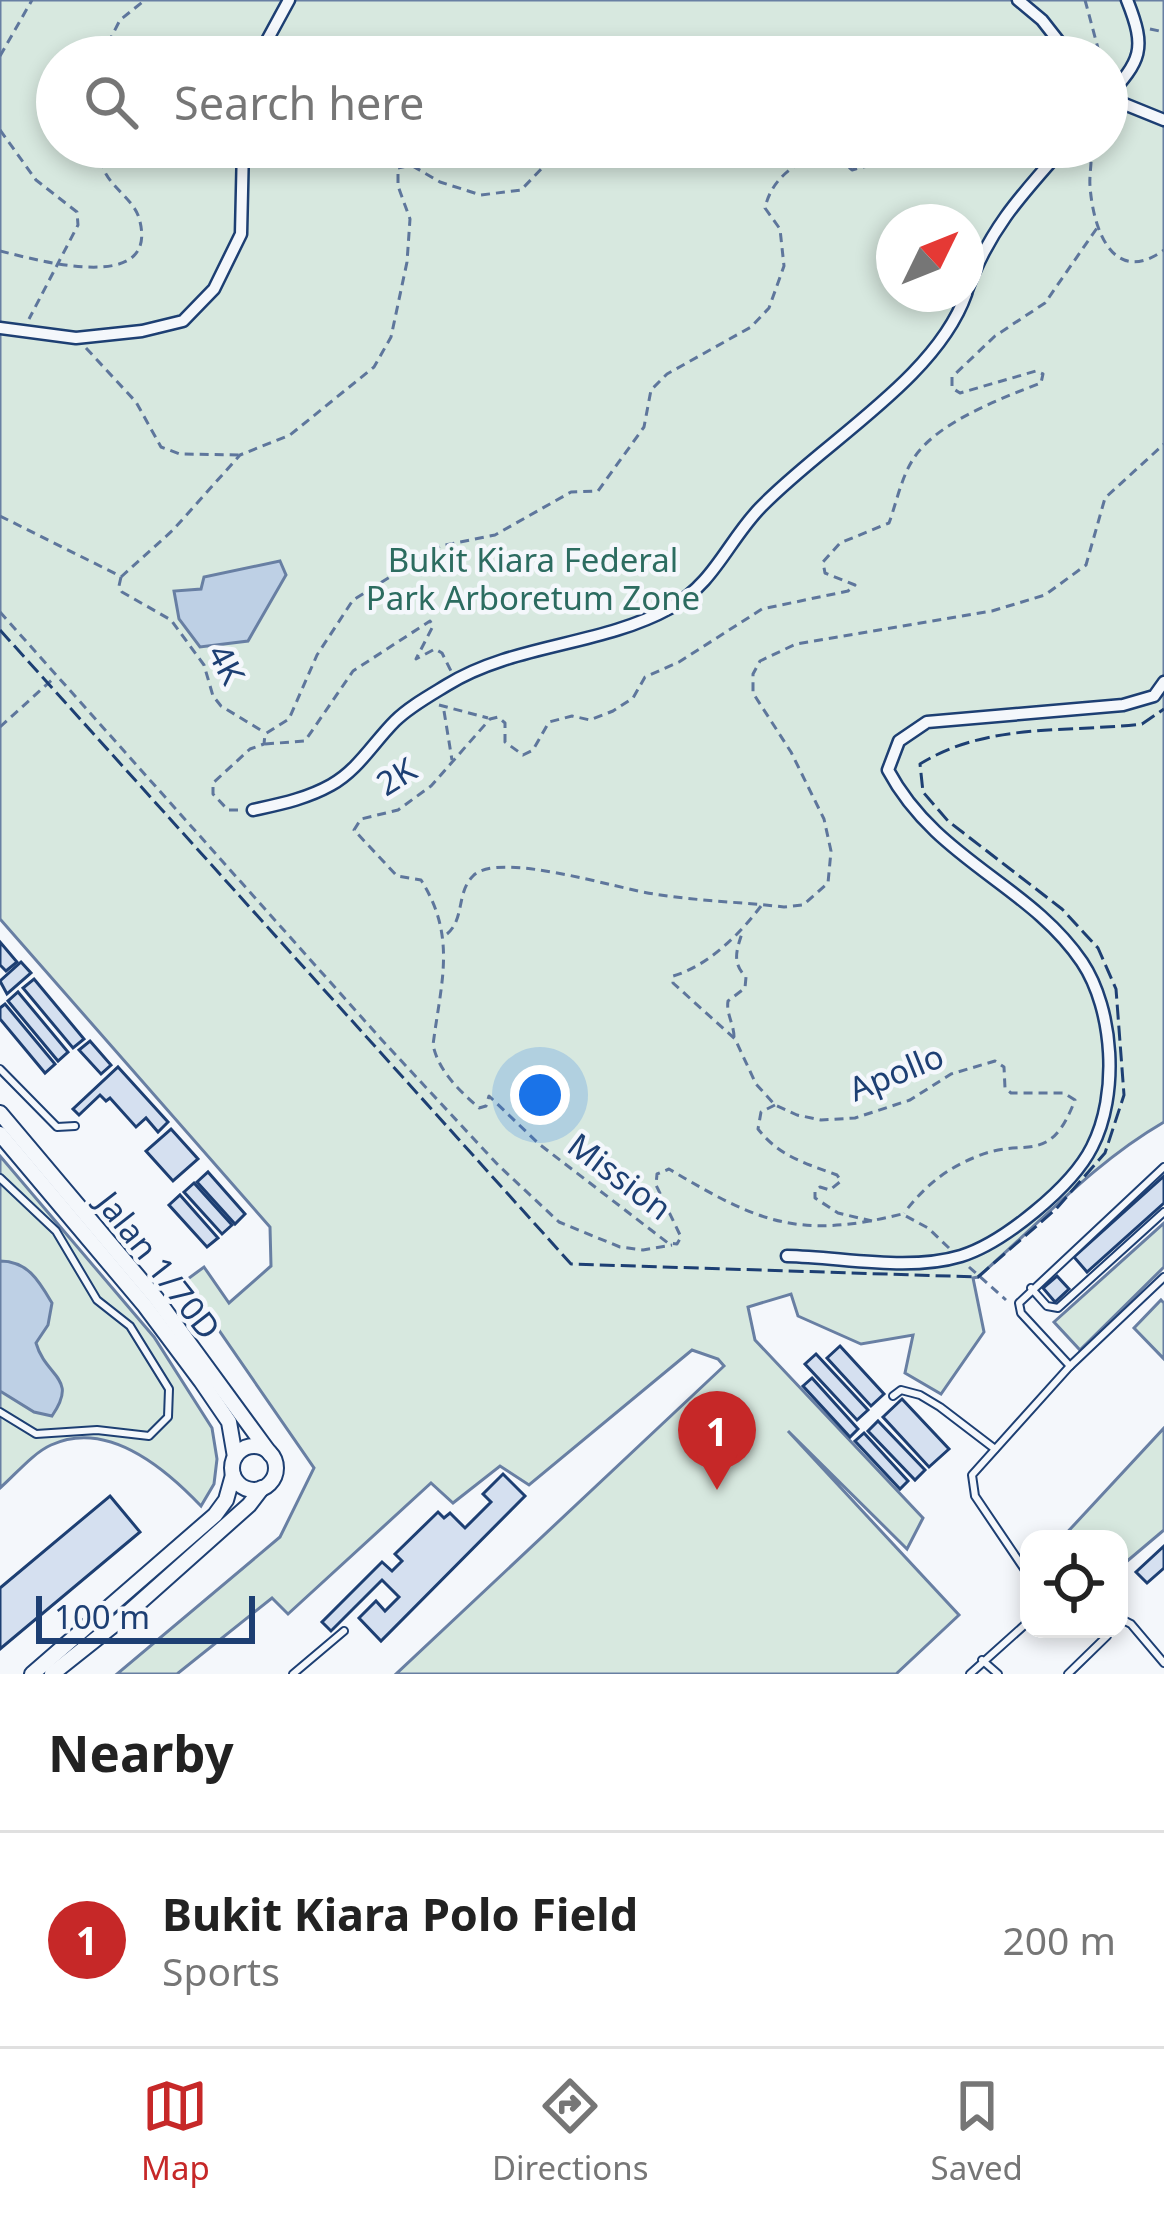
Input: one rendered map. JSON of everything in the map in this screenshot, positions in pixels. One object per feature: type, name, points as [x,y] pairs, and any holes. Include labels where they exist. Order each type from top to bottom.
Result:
[{"type":"street","points":[[269,36],[289,0]]},
{"type":"street","points":[[1018,0],[1055,36]]},
{"type":"street","points":[[1127,0],[1140,52],[1128,74]]},
{"type":"street","points":[[1128,106],[1164,120]]},
{"type":"street","points":[[0,328],[76,338],[183,321],[214,289],[241,234],[243,168]]},
{"type":"street","points":[[984,247],[1005,212],[1045,168]]},
{"type":"street","points":[[253,810],[298,800],[334,784],[361,762],[396,720],[464,675],[629,624],[668,610],[687,597],[724,561],[758,510],[930,355],[960,312]]},
{"type":"street","points":[[787,1256],[925,1261],[959,1256],[1004,1236],[1047,1200],[1092,1148],[1109,1091],[1103,1010],[1082,962],[1046,923],[933,832],[904,799],[888,770],[899,741],[927,722],[1123,705],[1154,696],[1164,682]]},
{"type":"street","name":"Jalan 1/70D","points":[[0,1113],[156,1298],[271,1455]]},
{"type":"street","name":"Jalan 1/70D","points":[[0,1135],[145,1306],[201,1381],[229,1422],[235,1457]]},
{"type":"street","points":[[32,1674],[215,1515],[226,1500],[235,1457],[249,1447],[271,1455],[274,1477],[249,1505],[52,1674]]},
{"type":"street","points":[[233,1474],[245,1488],[262,1488]]},
{"type":"lane","points":[[0,1069],[58,1127],[75,1126]]},
{"type":"lane","points":[[1070,1366],[1018,1307],[1031,1288],[1164,1167]]},
{"type":"lane","points":[[0,1178],[56,1231],[97,1300],[130,1326],[170,1389],[169,1418],[149,1436],[97,1430],[37,1434],[0,1412]]},
{"type":"lane","points":[[1031,1288],[1047,1306],[1058,1308],[1164,1211]]},
{"type":"lane","points":[[1020,1563],[975,1496],[972,1475],[1070,1366],[1164,1277]]},
{"type":"lane","points":[[893,1396],[901,1390],[920,1395],[995,1449]]},
{"type":"lane","points":[[1128,1622],[1162,1658]]},
{"type":"lane","points":[[970,1674],[1020,1628]]},
{"type":"lane","points":[[293,1674],[344,1631]]},
{"type":"lane","points":[[1068,1674],[1105,1638]]},
{"type":"lane","points":[[982,1660],[998,1674]]},
{"type":"path","points":[[0,56],[32,0]]},
{"type":"path","points":[[112,36],[121,20],[145,0]]},
{"type":"path","points":[[1085,0],[1095,36]]},
{"type":"path","points":[[0,130],[36,181],[77,212],[78,225],[23,332]]},
{"type":"path","points":[[0,251],[53,266],[110,268],[124,262],[137,250],[142,232],[138,213],[103,168]]},
{"type":"path","points":[[76,338],[136,402],[161,447],[180,454],[240,455],[290,435],[374,368],[391,338],[407,262],[410,219],[398,186],[398,168]]},
{"type":"path","points":[[416,168],[440,182],[481,195],[521,190],[542,168]]},
{"type":"path","points":[[264,744],[265,734],[289,719],[317,655],[353,600],[440,546],[494,535],[571,493],[598,491],[644,427],[651,390],[667,374],[751,327],[769,308],[784,266],[780,230],[765,208],[769,189],[794,168]]},
{"type":"path","points":[[1089,168],[1097,228],[1114,255],[1130,263],[1149,261],[1164,250]]},
{"type":"path","points":[[428,697],[444,709],[498,717],[505,723],[505,742],[523,755],[532,750],[549,722],[572,716],[590,720],[613,711],[633,698],[645,677],[679,662],[762,609],[848,591],[855,585],[825,573],[823,562],[840,543],[889,524],[913,459],[934,438],[986,404],[1041,383],[1043,374],[1036,371],[960,393],[952,388],[952,376],[995,336],[1045,303],[1097,228]]},
{"type":"path","points":[[446,935],[457,925],[463,894],[473,875],[492,866],[574,874],[657,895],[803,905],[816,897],[828,883],[831,851],[824,819],[753,693],[752,674],[760,661],[796,644],[992,611],[1045,595],[1086,565],[1105,498],[1164,444]]},
{"type":"path","points":[[0,516],[121,577],[172,530],[240,455]]},
{"type":"path","name":"4K","points":[[121,577],[122,592],[171,620],[204,665],[221,706],[265,734]]},
{"type":"path","points":[[0,612],[498,1166],[559,1222],[620,1247],[643,1250],[676,1244]]},
{"type":"path","points":[[253,810],[228,810],[213,794],[213,783],[250,749],[305,741],[353,671],[430,621],[434,626],[416,659],[435,649],[451,671],[464,675]]},
{"type":"path","points":[[0,727],[56,676]]},
{"type":"path","points":[[444,709],[452,761]]},
{"type":"path","name":"2K","points":[[446,935],[434,899],[421,880],[397,876],[354,830],[361,819],[398,810],[431,786],[490,719]]},
{"type":"path","points":[[735,1039],[673,983],[674,976],[698,966],[744,929],[762,904]]},
{"type":"path","points":[[744,929],[736,952],[737,968],[746,977],[745,988],[728,1001],[726,1010],[755,1084],[775,1105],[760,1112],[758,1129],[768,1142],[803,1165],[837,1174],[841,1181],[830,1190],[820,1187],[815,1198],[838,1214],[874,1221]]},
{"type":"path","name":"Mission","points":[[446,935],[434,1045],[436,1058],[457,1088],[479,1108],[486,1106],[489,1096],[539,1144],[668,1243],[676,1244],[681,1237],[656,1185],[657,1174],[669,1168],[750,1215],[788,1224],[849,1227],[902,1214]]},
{"type":"path","name":"Apollo","points":[[775,1105],[821,1120],[855,1118],[910,1100],[951,1074],[995,1061],[1004,1067],[1005,1088],[1011,1093],[1064,1093],[1075,1100],[1054,1138],[1032,1149],[982,1154],[931,1180],[902,1214]]},
{"type":"path","points":[[902,1214],[928,1228],[996,1294],[1018,1307]]},
{"type":"green space","name":"Bukit Kiara Federal Park Arboretum Zone","points":[[0,0],[1164,0],[1164,1122],[1090,1175],[973,1278],[984,1332],[941,1394],[905,1373],[913,1335],[861,1344],[798,1316],[791,1294],[748,1307],[755,1340],[923,1518],[907,1549],[788,1431],[959,1615],[896,1674],[396,1674],[724,1366],[692,1350],[529,1485],[500,1466],[453,1503],[431,1483],[288,1614],[272,1598],[177,1674],[117,1674],[280,1537],[314,1468],[185,1281],[204,1267],[229,1303],[271,1266],[270,1227],[0,919]]},
{"type":"green space","points":[[0,1156],[154,1337],[212,1428],[217,1459],[214,1484],[201,1506],[152,1463],[93,1438],[51,1445],[0,1488]]},
{"type":"green space","points":[[1164,1223],[1164,1267],[1080,1350],[1054,1322]]},
{"type":"green space","points":[[1161,1300],[1164,1303],[1164,1359],[1134,1328]]},
{"type":"green space","points":[[1164,1428],[1164,1530],[1128,1560],[1128,1530],[1069,1530]]},
{"type":"water","points":[[280,561],[286,575],[248,641],[200,647],[179,619],[174,591],[201,589],[204,577]]},
{"type":"water","points":[[0,1261],[25,1268],[52,1303],[48,1325],[36,1343],[61,1385],[52,1416],[34,1412],[0,1391]]},
{"type":"building","points":[[0,942],[17,962],[6,971],[0,965]]},
{"type":"building","points":[[21,962],[31,973],[7,994],[0,981]]},
{"type":"building","points":[[34,979],[84,1039],[73,1048],[23,988]]},
{"type":"building","points":[[18,992],[68,1052],[58,1061],[8,1001]]},
{"type":"building","points":[[5,1004],[55,1064],[45,1073],[0,1019]]},
{"type":"building","points":[[90,1041],[111,1065],[101,1074],[79,1050]]},
{"type":"building","points":[[118,1067],[168,1122],[158,1132],[146,1118],[136,1127],[110,1098],[106,1101],[100,1095],[79,1115],[73,1109]]},
{"type":"building","points":[[171,1129],[198,1159],[173,1181],[146,1151]]},
{"type":"building","points":[[208,1172],[245,1214],[235,1224],[197,1182]]},
{"type":"building","points":[[1164,1176],[1164,1203],[1087,1272],[1074,1257]]},
{"type":"building","points":[[194,1183],[232,1225],[222,1234],[184,1192]]},
{"type":"building","points":[[180,1195],[218,1238],[207,1247],[169,1205]]},
{"type":"building","points":[[1057,1276],[1069,1289],[1055,1302],[1043,1288]]},
{"type":"building","points":[[840,1346],[884,1394],[871,1406],[827,1358]]},
{"type":"building","points":[[816,1354],[868,1410],[857,1420],[805,1364]]},
{"type":"building","points":[[812,1378],[858,1429],[850,1437],[803,1386]]},
{"type":"building","points":[[902,1399],[949,1449],[929,1467],[883,1417]]},
{"type":"building","points":[[878,1421],[925,1470],[915,1480],[868,1431]]},
{"type":"building","points":[[864,1433],[908,1481],[900,1489],[855,1441]]},
{"type":"building","points":[[503,1474],[525,1496],[381,1641],[359,1618],[376,1601],[385,1611],[399,1597],[382,1580],[331,1631],[322,1622],[382,1562],[392,1571],[402,1561],[395,1554],[438,1512],[444,1518],[450,1513],[465,1528],[491,1502],[483,1494]]},
{"type":"building","points":[[110,1496],[140,1532],[0,1649],[0,1588]]},
{"type":"building","points":[[1164,1546],[1164,1568],[1147,1583],[1136,1572]]},
{"type":"fence","points":[[0,630],[571,1264],[978,1277],[1056,1209],[1105,1153],[1124,1095],[1116,989],[1098,948],[1062,909],[948,821],[923,792],[920,764],[973,741],[1142,724],[1164,709]]},
{"type":"place","name":"Bukit Kiara Polo Field","points":[[717,1490]]}]
